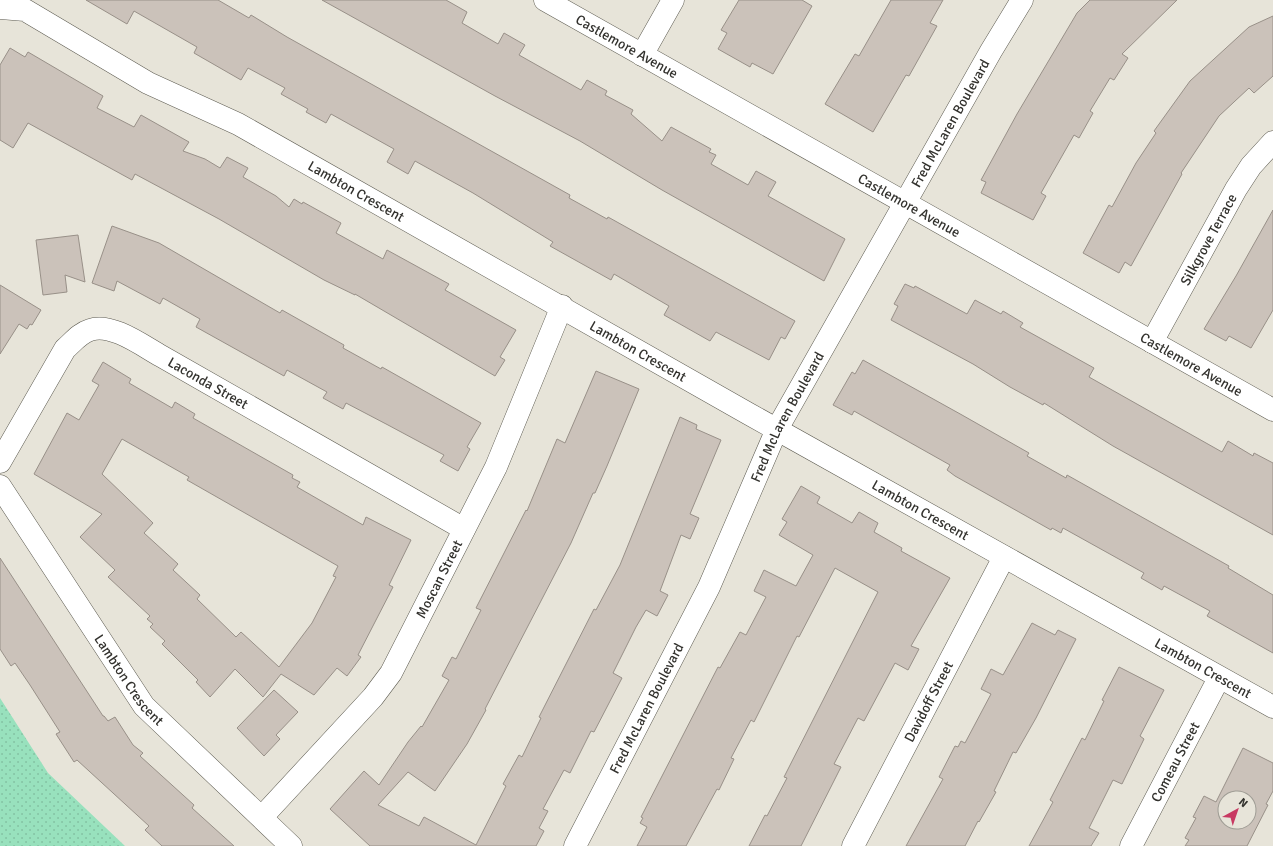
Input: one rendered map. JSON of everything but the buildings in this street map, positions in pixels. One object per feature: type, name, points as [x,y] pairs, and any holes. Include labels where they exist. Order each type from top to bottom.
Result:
[{"type":"street","name":"Castlemore Avenue","points":[[545,0],[1273,410]]},
{"type":"street","points":[[642,55],[673,0]]},
{"type":"street","name":"Fred McLaren Boulevard","points":[[575,846],[708,587],[777,429],[1022,0]]},
{"type":"street","name":"Lambton Crescent","points":[[0,8],[7,7],[25,10],[148,83],[238,124],[1004,557],[1273,707]]},
{"type":"street","name":"Silkgrove Terrace","points":[[1152,342],[1236,189],[1251,166],[1273,142]]},
{"type":"street","name":"Moscan Street","points":[[262,817],[374,697],[391,673],[508,441],[562,306]]},
{"type":"street","name":"Laconda Street","points":[[0,462],[65,349],[79,336],[91,329],[104,328],[118,332],[161,356],[464,529]]},
{"type":"street","name":"Lambton Crescent","points":[[0,486],[144,706],[291,846]]},
{"type":"street","name":"Davidoff Street","points":[[853,846],[1004,557]]},
{"type":"street","name":"Comeau Street","points":[[1131,846],[1219,678]]},
{"type":"green space","points":[[0,698],[48,773],[125,846],[0,846]]}]
